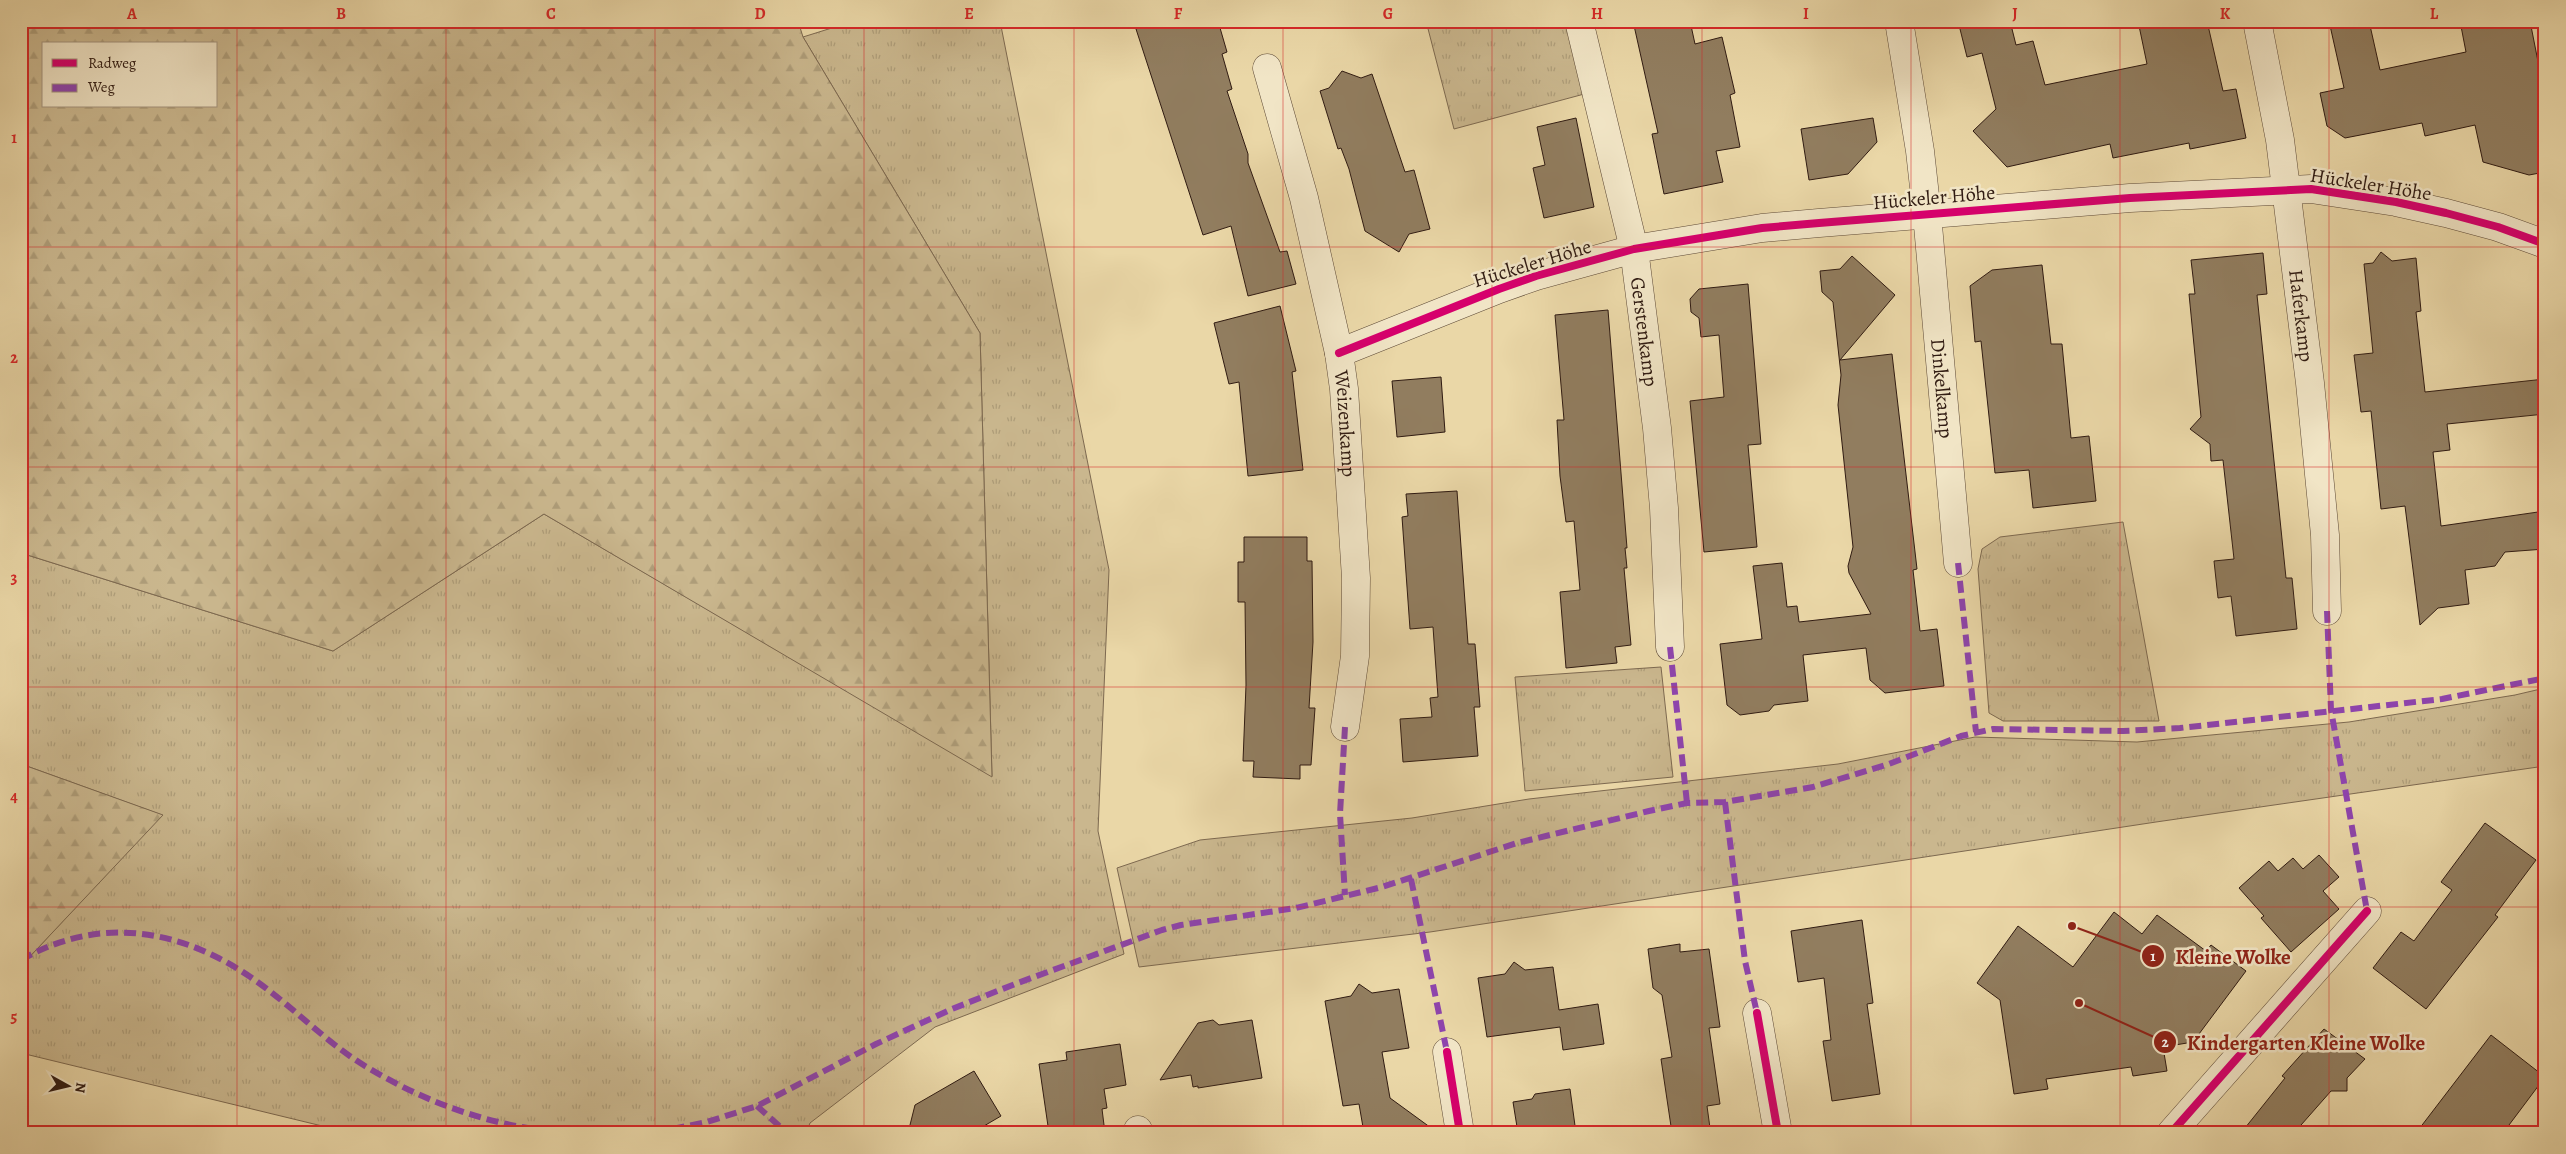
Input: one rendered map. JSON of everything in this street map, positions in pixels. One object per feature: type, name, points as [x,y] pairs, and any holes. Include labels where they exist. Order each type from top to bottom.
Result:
[{"type":"street","name":"Gerstenkamp","points":[[1579,21],[1634,249],[1658,428],[1664,508],[1670,647]]},
{"type":"street","name":"Hückeler Höhe","points":[[1899,21],[1928,214]]},
{"type":"street","name":"Haferkamp","points":[[2257,21],[2280,140],[2318,458],[2325,535],[2327,610]]},
{"type":"street","name":"Weizenkamp","points":[[1267,68],[1304,198],[1339,352],[1348,428],[1356,578],[1355,656],[1345,727]]},
{"type":"street","name":"Hückeler Höhe","points":[[1339,352],[1499,288],[1536,276],[1634,249],[1762,228],[2130,198],[2286,190],[2340,192],[2396,202],[2489,225],[2545,244]]},
{"type":"street","name":"Dinkelkamp","points":[[1928,214],[1958,563]]},
{"type":"street","points":[[2171,1133],[2367,911]]},
{"type":"street","points":[[1757,1013],[1778,1133]]},
{"type":"street","points":[[1447,1052],[1460,1133]]},
{"type":"green space","points":[[21,21],[798,21],[803,37],[980,333],[992,777],[544,514],[333,651],[21,553]]},
{"type":"green space","points":[[854,21],[1000,21],[1109,570],[1098,831],[1124,954],[935,1027],[810,1123],[806,1133],[351,1133],[21,1053],[21,966],[162,815],[21,764],[21,553],[333,651],[544,514],[992,776],[980,333],[803,37]]},
{"type":"green space","points":[[1426,21],[1570,21],[1588,93],[1454,129]]},
{"type":"green space","points":[[2123,522],[2159,721],[2003,721],[1989,713],[1978,569],[1982,549],[2000,537]]},
{"type":"green space","points":[[1661,667],[1673,777],[1525,791],[1515,677]]},
{"type":"green space","points":[[2545,688],[2545,766],[2156,822],[1430,932],[1139,967],[1117,868],[1200,840],[1412,818],[1529,799],[1838,764],[1975,737],[2137,742],[2349,722],[2515,695]]},
{"type":"green space","points":[[21,764],[163,815],[21,966]]},
{"type":"building","points":[[1162,21],[1218,21],[1227,52],[1222,54],[1232,89],[1227,91],[1248,154],[1248,163],[1280,252],[1287,251],[1296,284],[1248,296],[1231,226],[1203,235],[1136,29]]},
{"type":"building","points":[[1633,21],[1690,21],[1695,44],[1722,37],[1735,93],[1730,95],[1740,147],[1716,151],[1723,182],[1664,194],[1652,134],[1658,133]]},
{"type":"building","points":[[1958,21],[2010,21],[2016,45],[2033,41],[2045,85],[2147,64],[2138,21],[2207,21],[2223,91],[2236,89],[2246,138],[2190,149],[2189,143],[2113,158],[2110,144],[2007,167],[1973,131],[1996,109],[1982,53],[1967,57]]},
{"type":"building","points":[[2329,21],[2369,21],[2380,70],[2466,52],[2460,21],[2530,21],[2545,97],[2545,172],[2529,175],[2483,162],[2475,125],[2425,136],[2422,123],[2345,138],[2327,126],[2320,93],[2344,88]]},
{"type":"building","points":[[1342,71],[1361,78],[1372,74],[1405,172],[1414,170],[1430,229],[1409,234],[1399,252],[1365,231],[1349,169],[1341,148],[1338,149],[1320,91],[1329,88]]},
{"type":"building","points":[[1576,118],[1594,207],[1544,218],[1533,168],[1545,165],[1537,127]]},
{"type":"building","points":[[1873,118],[1877,142],[1848,174],[1809,180],[1801,129]]},
{"type":"building","points":[[2381,252],[2392,261],[2416,258],[2421,311],[2416,312],[2425,392],[2545,379],[2545,414],[2447,424],[2450,450],[2433,452],[2441,526],[2545,511],[2545,549],[2505,552],[2495,566],[2465,570],[2469,604],[2438,608],[2420,625],[2405,506],[2381,509],[2371,411],[2361,412],[2354,355],[2373,353],[2364,264],[2373,263]]},
{"type":"building","points":[[2263,253],[2267,294],[2257,295],[2286,578],[2292,578],[2297,629],[2236,636],[2231,596],[2218,598],[2214,561],[2234,559],[2223,460],[2211,461],[2210,444],[2190,429],[2201,417],[2189,294],[2195,294],[2191,260]]},
{"type":"building","points":[[1852,256],[1895,295],[1840,360],[1892,354],[1917,569],[1913,570],[1920,631],[1937,629],[1944,686],[1885,693],[1870,680],[1866,648],[1803,655],[1808,701],[1774,705],[1769,711],[1740,715],[1727,705],[1720,644],[1762,639],[1753,566],[1782,563],[1787,607],[1797,606],[1799,622],[1871,614],[1849,573],[1848,566],[1853,547],[1838,405],[1841,375],[1833,302],[1822,292],[1820,271],[1840,269]]},
{"type":"building","points":[[2042,265],[2051,344],[2062,344],[2071,438],[2089,436],[2096,501],[2033,508],[2029,470],[1995,473],[1981,341],[1975,342],[1970,286],[1992,270]]},
{"type":"building","points":[[1748,284],[1761,444],[1748,445],[1757,547],[1704,552],[1690,401],[1724,397],[1719,335],[1701,337],[1699,318],[1691,312],[1690,299],[1699,289]]},
{"type":"building","points":[[1280,306],[1296,371],[1292,372],[1303,470],[1248,476],[1239,382],[1229,384],[1214,323]]},
{"type":"building","points":[[1608,310],[1627,548],[1625,548],[1627,568],[1624,568],[1631,645],[1615,647],[1617,663],[1566,668],[1560,592],[1580,590],[1574,521],[1566,522],[1560,476],[1557,420],[1564,420],[1555,315]]},
{"type":"building","points":[[1441,377],[1445,432],[1397,437],[1392,381]]},
{"type":"building","points":[[1457,491],[1468,644],[1475,644],[1480,707],[1474,707],[1478,756],[1403,762],[1400,719],[1432,717],[1430,698],[1438,697],[1433,627],[1410,629],[1402,517],[1408,516],[1406,494]]},
{"type":"building","points":[[1244,537],[1307,537],[1307,561],[1312,561],[1313,642],[1309,708],[1315,708],[1311,765],[1300,765],[1300,779],[1253,777],[1254,761],[1243,761],[1246,685],[1245,602],[1238,602],[1238,562],[1244,562]]},
{"type":"building","points":[[2485,823],[2536,860],[2495,915],[2498,917],[2426,1009],[2373,968],[2401,932],[2414,941],[2452,890],[2441,882]]},
{"type":"building","points":[[2319,855],[2339,877],[2323,891],[2339,909],[2291,952],[2261,918],[2264,916],[2239,888],[2269,861],[2278,871],[2293,858],[2303,869]]},
{"type":"building","points":[[2114,912],[2142,934],[2157,915],[2206,951],[2211,945],[2246,971],[2193,1042],[2163,1047],[2167,1071],[2133,1076],[2131,1067],[2046,1079],[2048,1089],[2014,1094],[2000,1000],[1977,983],[2018,926],[2073,967]]},
{"type":"building","points":[[1862,920],[1873,1003],[1867,1004],[1880,1094],[1832,1101],[1823,1041],[1831,1040],[1824,978],[1798,982],[1791,931]]},
{"type":"building","points":[[1680,944],[1680,952],[1709,949],[1720,1027],[1709,1028],[1720,1104],[1707,1106],[1710,1128],[1672,1133],[1661,1059],[1672,1057],[1662,995],[1653,988],[1648,949]]},
{"type":"building","points":[[1514,962],[1525,970],[1553,967],[1559,1010],[1598,1004],[1604,1044],[1563,1050],[1560,1027],[1487,1037],[1478,978],[1505,974]]},
{"type":"building","points":[[1359,984],[1372,993],[1399,989],[1409,1048],[1382,1052],[1390,1098],[1438,1133],[1364,1133],[1359,1104],[1343,1106],[1325,1001],[1351,996]]},
{"type":"building","points":[[1213,1020],[1219,1025],[1252,1020],[1262,1078],[1198,1088],[1198,1086],[1193,1087],[1191,1075],[1160,1080],[1198,1023]]},
{"type":"building","points":[[2324,1029],[2365,1059],[2347,1078],[2347,1091],[2331,1091],[2294,1133],[2241,1133],[2285,1078],[2282,1076]]},
{"type":"building","points":[[2491,1035],[2545,1077],[2503,1133],[2416,1133]]},
{"type":"building","points":[[1120,1044],[1126,1085],[1104,1089],[1107,1108],[1102,1109],[1105,1133],[1049,1133],[1039,1064],[1067,1060],[1066,1052]]},
{"type":"building","points":[[974,1071],[1001,1116],[972,1133],[908,1133],[915,1105]]},
{"type":"building","points":[[1570,1089],[1576,1133],[1518,1133],[1513,1102],[1532,1099],[1535,1094]]},
{"type":"marked path","points":[[1958,563],[1976,732]]},
{"type":"marked path","points":[[2327,611],[2331,710],[2367,911]]},
{"type":"marked path","points":[[1670,647],[1687,803]]},
{"type":"marked path","points":[[637,1133],[657,1132],[707,1122],[757,1106],[876,1044],[952,1009],[1162,930],[1181,925],[1296,908],[1382,887],[1517,843],[1649,811],[1687,803],[1725,802],[1813,787],[1889,764],[1961,736],[1993,729],[2123,731],[2180,728],[2442,699],[2545,678]]},
{"type":"marked path","points":[[1345,727],[1340,814],[1345,895]]},
{"type":"marked path","points":[[1725,802],[1745,961],[1757,1013]]},
{"type":"marked path","points":[[1411,879],[1447,1052]]},
{"type":"marked path","points":[[21,960],[53,945],[85,936],[117,933],[148,935],[179,942],[239,969],[352,1057],[389,1080],[413,1092],[462,1112],[487,1119],[540,1130],[567,1133]]},
{"type":"marked path","points":[[757,1106],[787,1133]]},
{"type":"cycle path","points":[[1339,353],[1536,276],[1634,249],[1762,228],[2130,198],[2311,189],[2396,202],[2446,213],[2498,227],[2545,244]]},
{"type":"cycle path","points":[[2171,1133],[2367,911]]},
{"type":"cycle path","points":[[1757,1013],[1778,1133]]},
{"type":"cycle path","points":[[1447,1052],[1460,1133]]},
{"type":"place","name":"Kleine Wolke","points":[[2072,926]]},
{"type":"place","name":"Kindergarten Kleine Wolke","points":[[2079,1003]]}]
